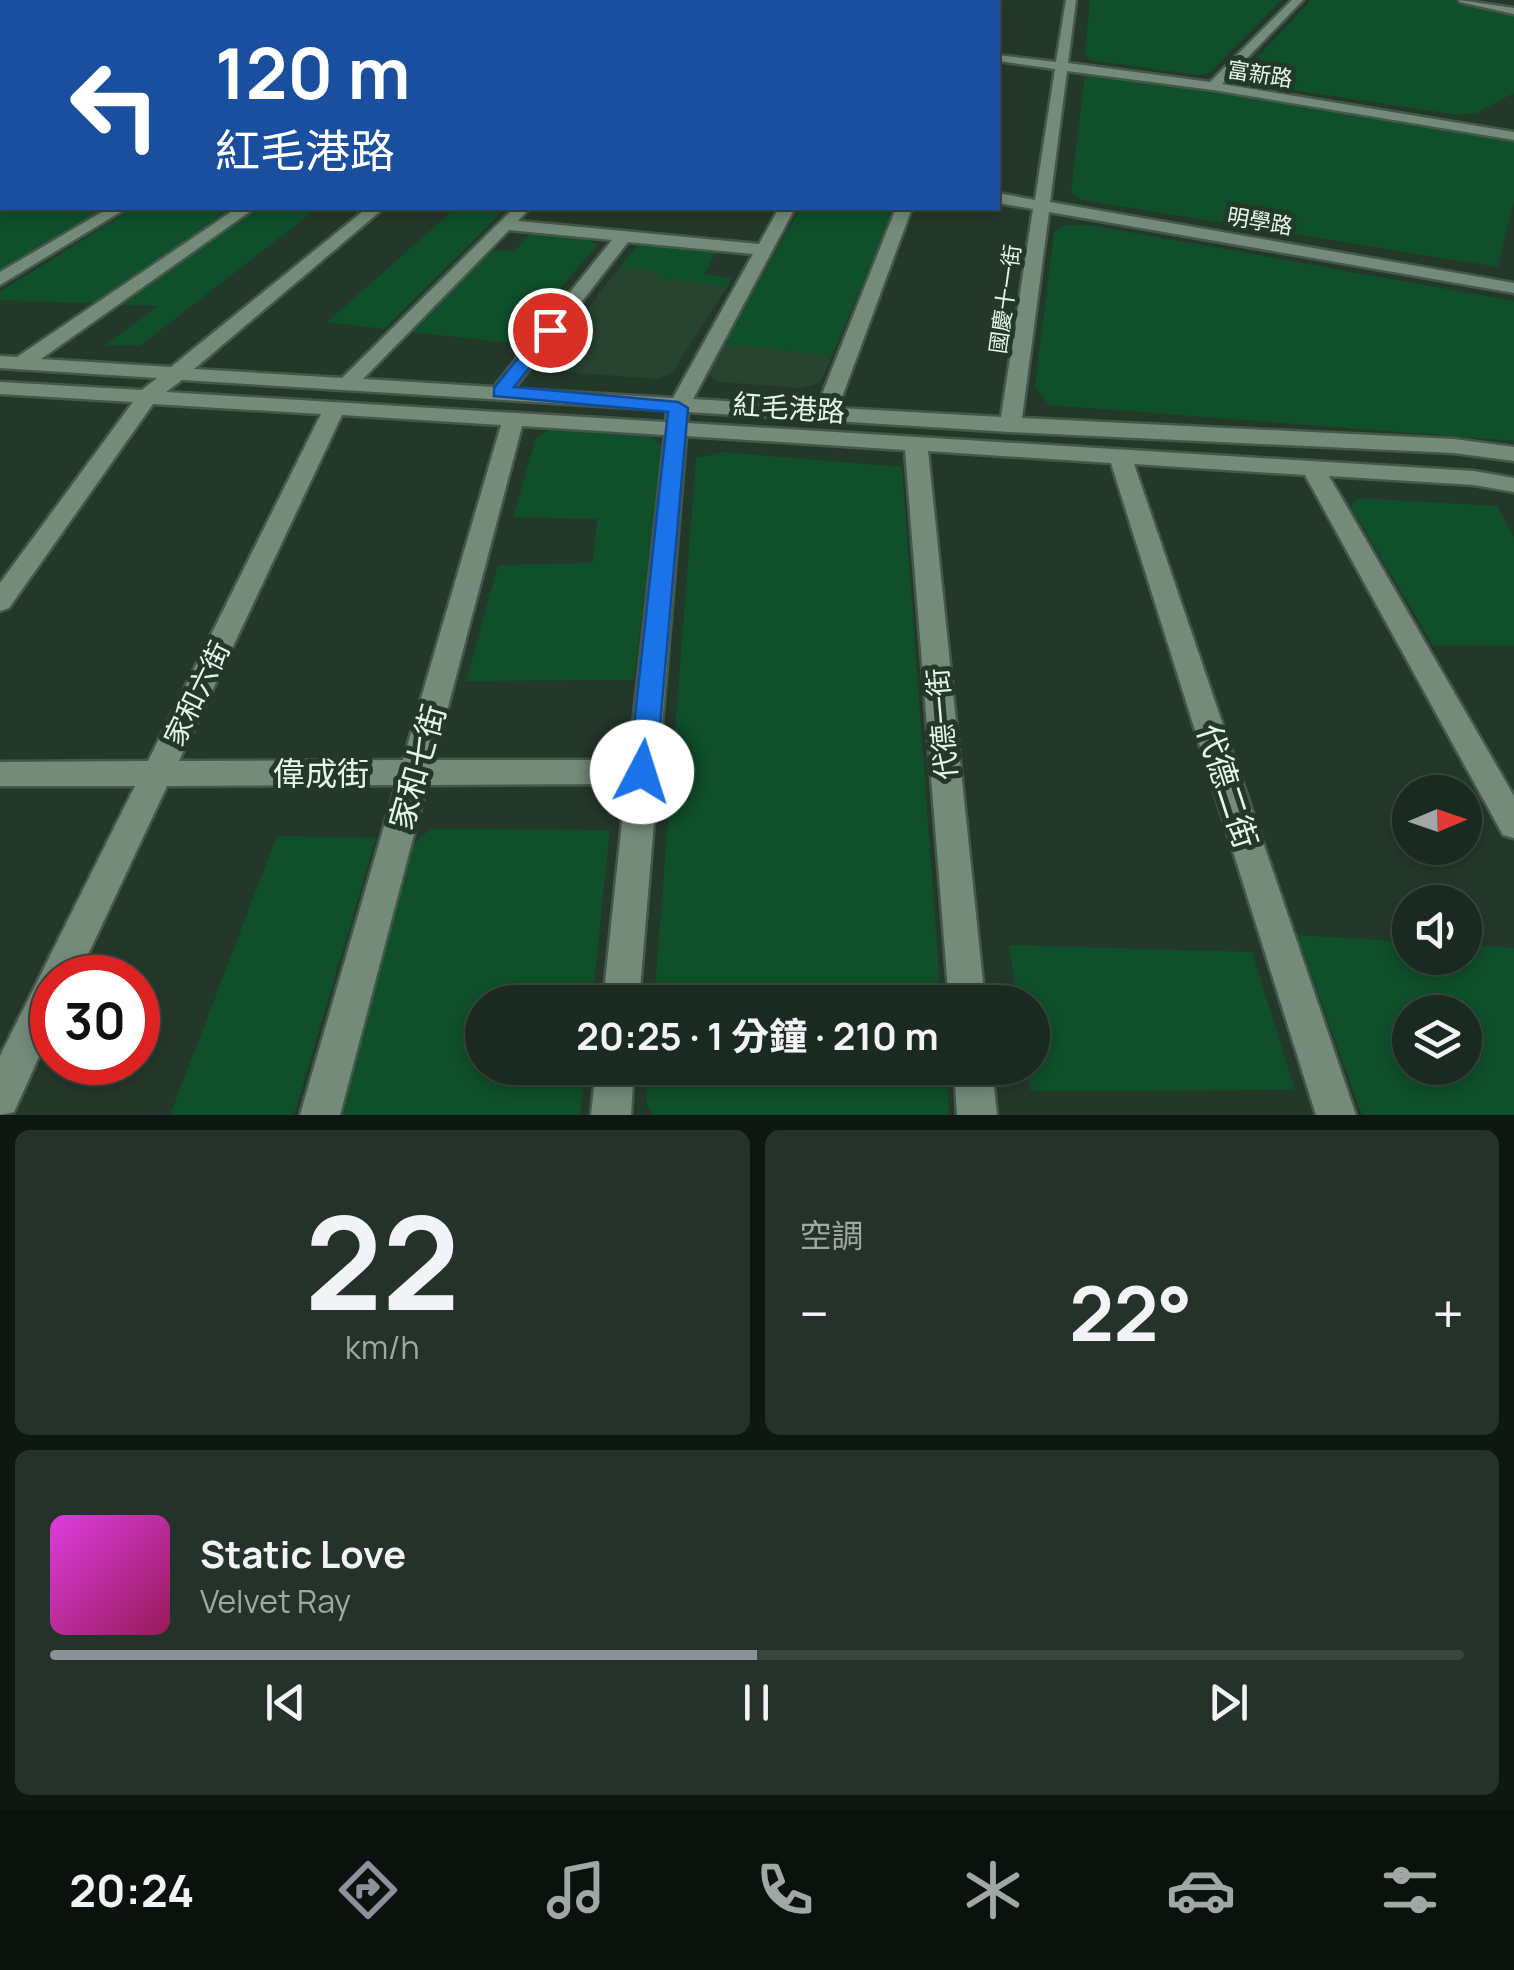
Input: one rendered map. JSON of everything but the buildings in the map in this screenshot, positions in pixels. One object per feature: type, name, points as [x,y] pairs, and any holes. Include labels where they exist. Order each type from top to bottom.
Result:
[{"type":"street","name":"國慶十一街","points":[[1010,426],[1070,0]]},
{"type":"street","points":[[1212,86],[1298,0]]},
{"type":"street","points":[[1464,0],[1514,8]]},
{"type":"street","points":[[1486,0],[1514,8]]},
{"type":"street","name":"富新路","points":[[1000,58],[1212,86],[1514,136]]},
{"type":"street","points":[[1484,131],[1499,122]]},
{"type":"street","name":"明學路","points":[[1000,198],[1514,288]]},
{"type":"street","points":[[0,280],[117,210]]},
{"type":"street","points":[[22,363],[244,210]]},
{"type":"street","points":[[0,602],[147,397],[374,210]]},
{"type":"street","points":[[349,382],[520,210]]},
{"type":"street","points":[[623,985],[676,418],[785,210]]},
{"type":"street","points":[[824,416],[903,210]]},
{"type":"street","points":[[505,225],[764,250]]},
{"type":"street","points":[[507,406],[624,236]]},
{"type":"street","name":"紅毛港路","points":[[0,362],[349,382],[507,406],[676,418],[916,444],[1474,478],[1514,485]]},
{"type":"street","name":"紅毛港路","points":[[0,388],[334,409],[507,406]]},
{"type":"street","name":"家和七街","points":[[320,1115],[415,773],[507,406]]},
{"type":"street","name":"家和六街","points":[[69,955],[334,409]]},
{"type":"street","name":"紅毛港路","points":[[676,418],[824,416],[1454,446],[1514,454]]},
{"type":"street","name":"代德一街","points":[[916,444],[965,985]]},
{"type":"street","name":"代德二街","points":[[1120,457],[1336,1115]]},
{"type":"street","points":[[1313,468],[1514,825]]},
{"type":"street","name":"偉成街","points":[[0,774],[642,772]]},
{"type":"street","points":[[0,1098],[30,1035]]},
{"type":"street","points":[[611,1115],[614,1085]]},
{"type":"street","points":[[974,1085],[977,1115]]},
{"type":"shaded area","points":[[620,267],[659,272],[656,278],[727,287],[671,374],[657,379],[553,371],[545,365]]},
{"type":"shaded area","points":[[724,344],[832,356],[820,383],[801,388],[718,382],[708,374]]},
{"type":"green space","points":[[1090,0],[1281,0],[1209,73],[1197,75],[1090,60],[1085,54]]},
{"type":"green space","points":[[1311,0],[1455,0],[1514,13],[1514,93],[1476,113],[1459,115],[1246,83],[1240,76]]},
{"type":"green space","points":[[1099,72],[1514,140],[1514,201],[1498,267],[1082,200],[1071,193],[1085,73]]},
{"type":"green space","points":[[0,210],[101,210],[0,270]]},
{"type":"green space","points":[[130,210],[315,210],[140,346],[106,345],[158,306],[0,300],[0,292]]},
{"type":"green space","points":[[454,210],[502,212],[384,329],[327,322]]},
{"type":"green space","points":[[799,210],[894,210],[832,356],[724,344]]},
{"type":"green space","points":[[1066,225],[1096,226],[1514,301],[1514,441],[1049,405],[1035,387],[1054,232]]},
{"type":"green space","points":[[532,232],[590,240],[598,245],[512,343],[411,332],[488,249],[514,252]]},
{"type":"green space","points":[[649,241],[717,251],[704,274],[732,278],[727,287],[655,278],[658,272],[620,267],[638,245]]},
{"type":"green space","points":[[552,428],[649,434],[662,446],[634,680],[466,681],[498,565],[593,563],[597,519],[513,517],[536,438]]},
{"type":"green space","points":[[724,452],[902,467],[940,985],[655,985],[696,458]]},
{"type":"green space","points":[[1359,498],[1497,506],[1514,537],[1514,646],[1433,645],[1350,506]]},
{"type":"green space","points":[[430,829],[610,830],[594,985],[465,985],[465,1085],[583,1085],[580,1115],[340,1115],[414,844]]},
{"type":"green space","points":[[277,836],[376,838],[294,1115],[170,1115]]},
{"type":"green space","points":[[1297,935],[1392,941],[1392,975],[1482,975],[1482,946],[1514,948],[1514,1115],[1362,1115]]},
{"type":"green space","points":[[1009,945],[1252,952],[1295,1090],[1031,1091],[1030,1085],[1050,1085],[1050,985],[1015,985]]},
{"type":"green space","points":[[648,1085],[947,1085],[949,1115],[654,1115],[646,1104]]},
{"type":"route","points":[[550,330],[501,392],[678,408],[642,772]]}]
